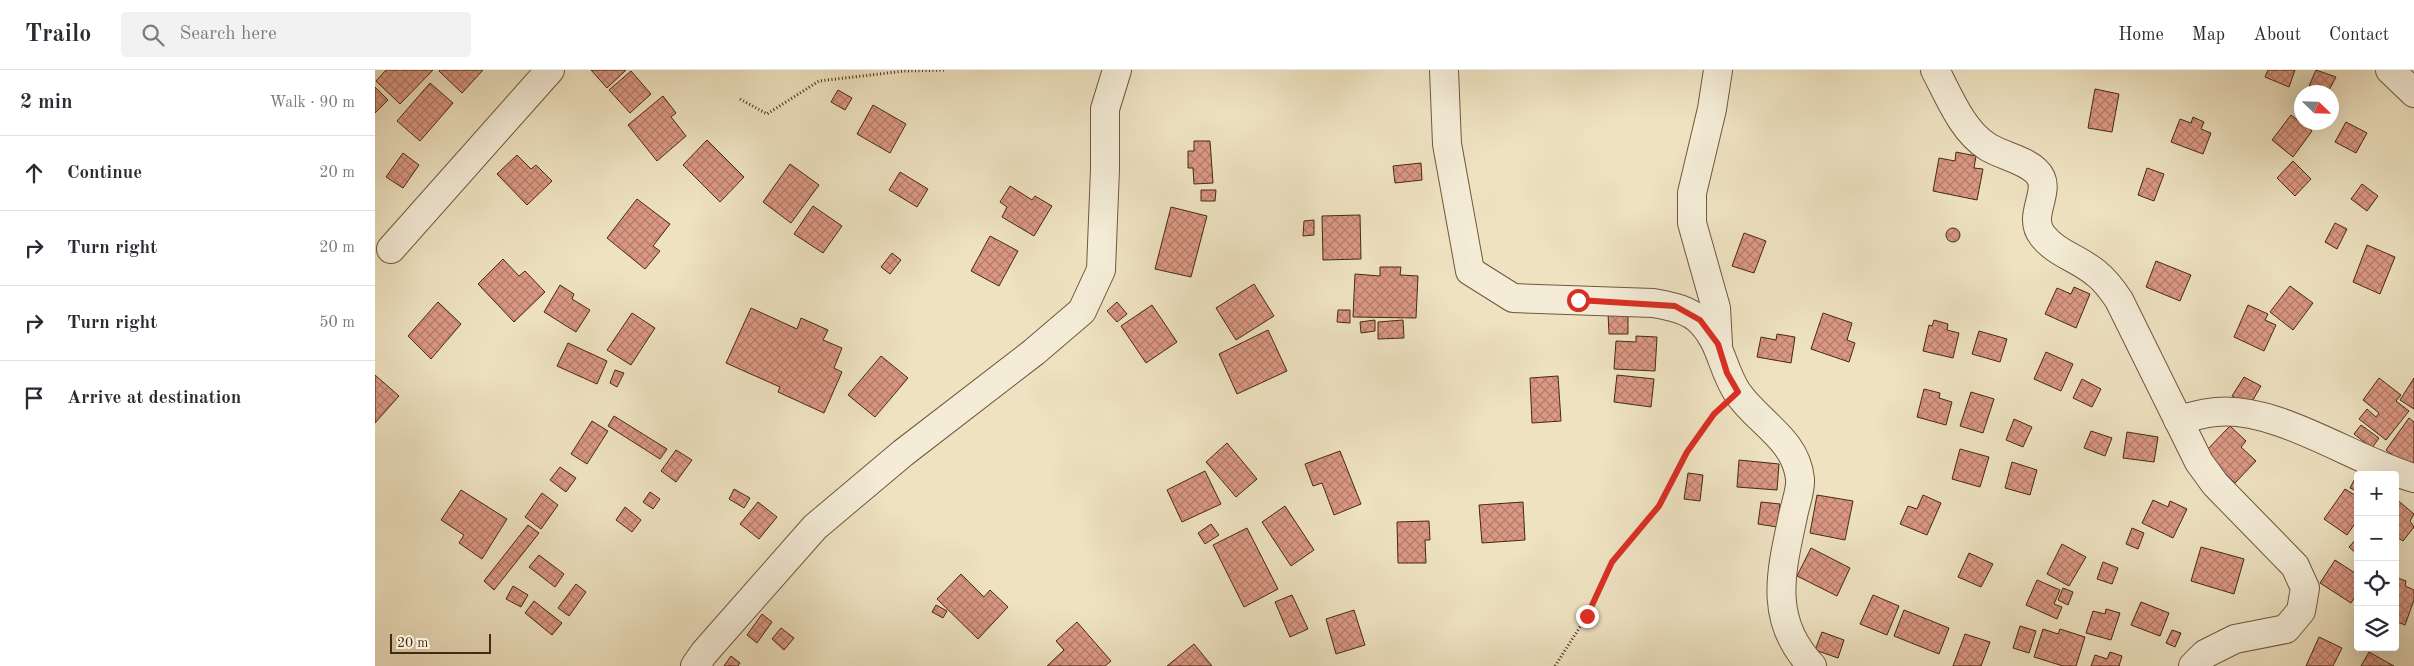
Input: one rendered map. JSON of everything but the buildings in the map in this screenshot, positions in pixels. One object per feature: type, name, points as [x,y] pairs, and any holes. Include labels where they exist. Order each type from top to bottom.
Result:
[{"type":"street","points":[[391,249],[550,70]]},
{"type":"street","points":[[695,666],[704,653],[815,527],[903,453],[1034,352],[1082,311],[1101,270],[1105,109],[1117,70]]},
{"type":"street","points":[[1445,70],[1447,144],[1470,271],[1513,298],[1634,302],[1675,306],[1700,320],[1718,344]]},
{"type":"street","points":[[1718,70],[1712,108],[1692,193],[1692,223],[1716,308],[1718,344],[1727,373],[1738,392],[1757,417],[1790,448],[1797,464],[1800,482],[1783,564],[1780,598],[1785,626],[1799,653],[1812,666]]},
{"type":"street","points":[[1935,70],[1964,124],[1975,137],[1989,148],[2026,164],[2042,178],[2043,189],[2036,224],[2042,235],[2056,247],[2097,273],[2110,286],[2119,300],[2199,462],[2215,484],[2295,566],[2305,588],[2301,611],[2286,629],[2235,639],[2205,654],[2193,666]]},
{"type":"street","points":[[2389,70],[2414,93]]},
{"type":"street","points":[[2178,420],[2217,412],[2250,415],[2289,425],[2366,460],[2414,478]]},
{"type":"path","points":[[740,99],[767,114],[819,81],[905,71],[945,70]]},
{"type":"path","points":[[1555,666],[1587,616],[1612,562],[1659,506],[1687,452],[1708,422],[1738,392]]},
{"type":"route","points":[[1578,300],[1675,306],[1700,320],[1718,344],[1727,373],[1738,392],[1714,414],[1687,452],[1659,506],[1612,562],[1587,616]]}]
